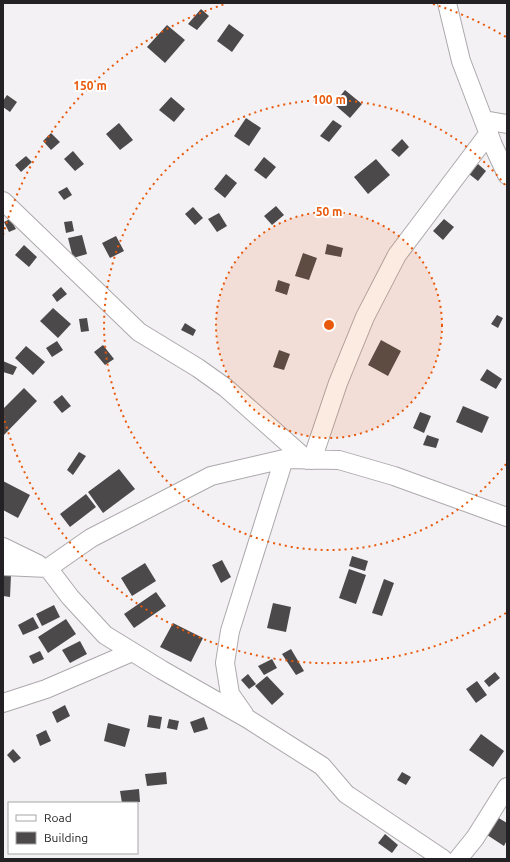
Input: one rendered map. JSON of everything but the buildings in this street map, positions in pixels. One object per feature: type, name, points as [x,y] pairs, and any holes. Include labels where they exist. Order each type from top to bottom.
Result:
[{"type":"street","points":[[447,3],[461,61],[507,175]]},
{"type":"street","points":[[309,460],[365,317],[397,255],[486,126],[507,124]]},
{"type":"street","points":[[3,201],[139,332],[198,368],[226,388],[309,460]]},
{"type":"street","points":[[248,719],[230,694],[225,662],[230,631],[284,459]]},
{"type":"street","points":[[3,566],[46,568],[91,538],[211,476],[284,459],[338,460],[394,476],[507,517]]},
{"type":"street","points":[[3,547],[46,568],[105,635],[162,670],[248,719],[322,766],[346,794],[443,859]]},
{"type":"street","points":[[3,703],[46,689],[132,652]]},
{"type":"street","points":[[458,859],[475,838],[507,787]]}]
